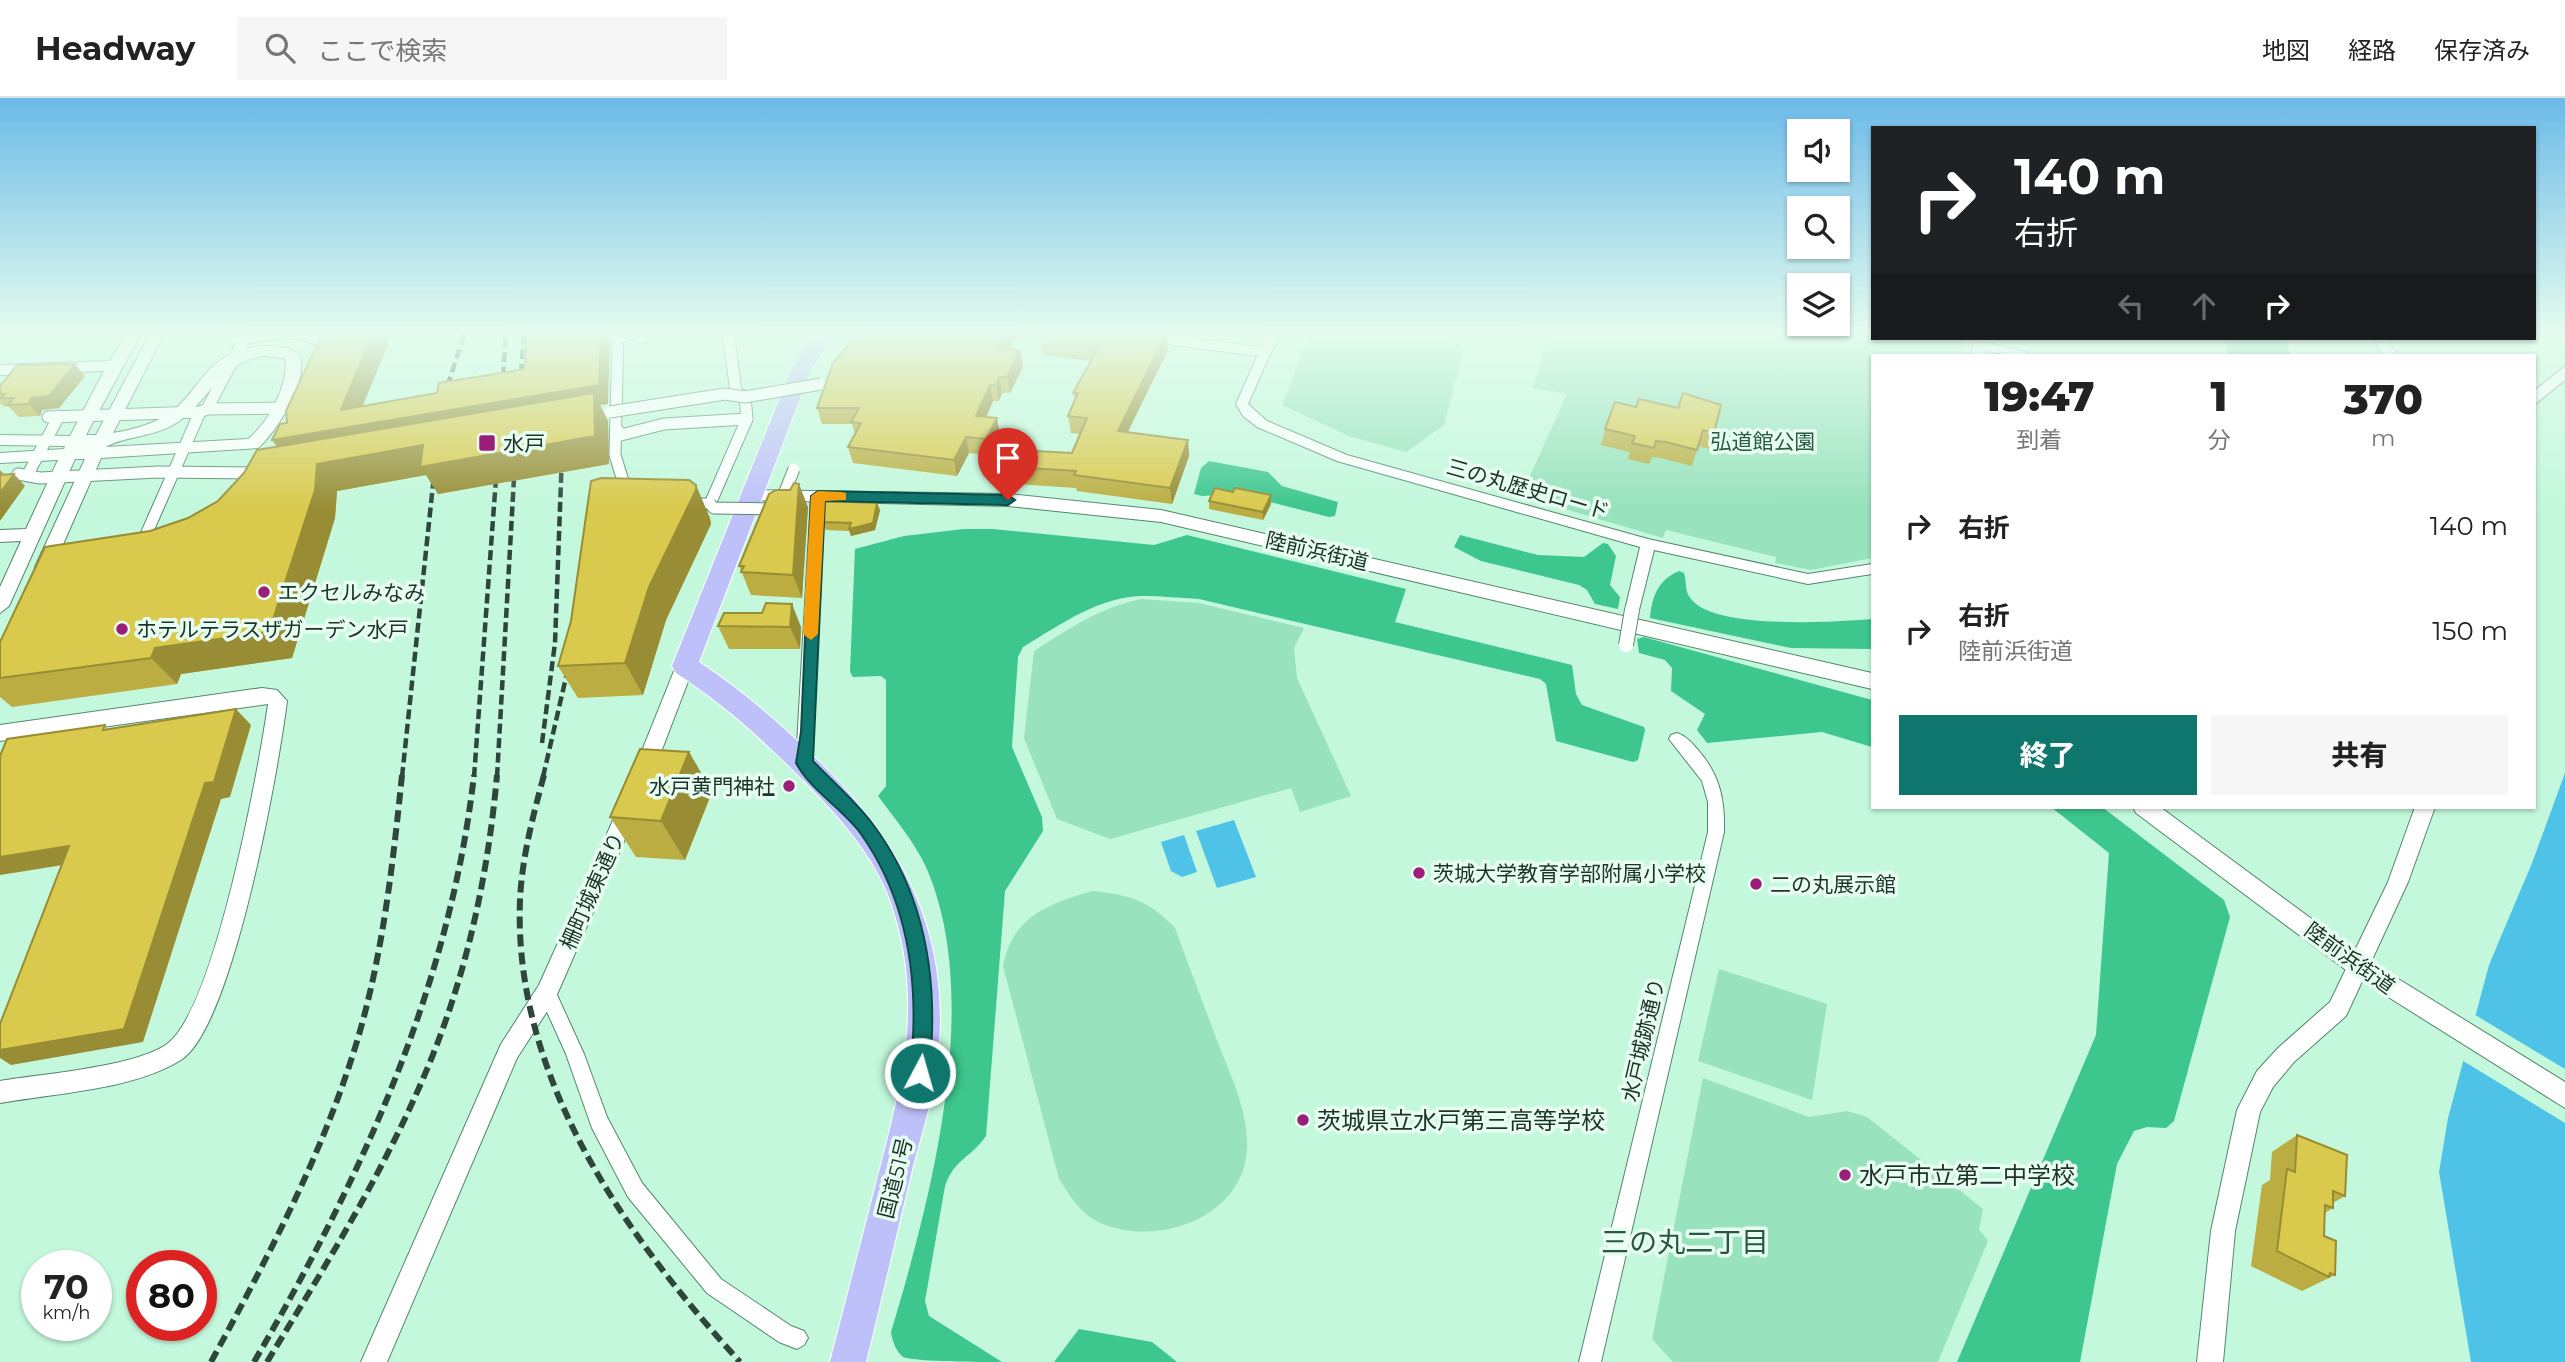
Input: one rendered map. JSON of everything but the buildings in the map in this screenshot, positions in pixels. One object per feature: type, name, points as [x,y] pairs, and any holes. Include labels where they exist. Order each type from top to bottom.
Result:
[{"type":"highway","name":"柵町城東通り","points":[[685,666],[793,391]]},
{"type":"highway","name":"国道51号","points":[[685,666],[723,691],[804,763],[866,827],[896,875],[915,930],[924,993],[925,1031],[920,1073],[848,1362]]},
{"type":"main road","name":"陸前浜街道","points":[[752,496],[1008,500],[1161,516],[1871,681]]},
{"type":"main road","name":"陸前浜街道","points":[[2147,809],[2358,966],[2565,1096]]},
{"type":"street","points":[[0,606],[101,391]]},
{"type":"street","points":[[37,583],[98,446],[127,391]]},
{"type":"street","points":[[0,458],[71,456],[168,421],[196,401],[203,391]]},
{"type":"street","points":[[139,552],[174,475],[174,468],[214,391]]},
{"type":"street","points":[[0,440],[78,439],[98,446],[252,444],[270,428],[286,391]]},
{"type":"street","points":[[614,391],[615,455],[629,501],[642,502]]},
{"type":"street","points":[[736,391],[745,397]]},
{"type":"street","points":[[596,414],[725,394],[745,397],[780,391]]},
{"type":"street","name":"三の丸歴史ロード","points":[[1248,391],[1242,404],[1248,413],[1262,424],[1342,458],[1648,544],[1808,579],[1871,569]]},
{"type":"street","points":[[710,504],[747,419],[745,397]]},
{"type":"street","points":[[270,474],[174,475],[158,472],[40,478],[23,474],[54,416],[300,408],[295,421]]},
{"type":"street","points":[[616,428],[621,435],[629,430],[747,419]]},
{"type":"street","points":[[683,503],[710,504],[725,511],[778,509],[794,469]]},
{"type":"street","points":[[804,763],[808,732],[818,496]]},
{"type":"street","points":[[0,536],[34,535]]},
{"type":"street","points":[[1626,647],[1648,544]]},
{"type":"street","name":"柵町城東通り","points":[[374,1362],[509,1051],[547,992],[638,786],[685,666]]},
{"type":"street","points":[[0,733],[262,695],[270,695],[278,701],[245,875],[219,965],[194,1030],[184,1045],[155,1062],[0,1092]]},
{"type":"street","name":"水戸城跡通り","points":[[1590,1362],[1716,832],[1718,804],[1713,781],[1704,765],[1677,739]]},
{"type":"street","points":[[2210,1362],[2222,1230],[2249,1111],[2265,1079],[2286,1055],[2338,1009],[2398,882],[2424,809]]},
{"type":"street","points":[[547,992],[575,1054],[599,1121],[635,1190],[714,1286],[786,1335],[797,1338]]},
{"type":"green space","points":[[1287,391],[1453,391],[1444,425],[1406,452],[1349,436],[1282,405]]},
{"type":"green space","name":"弘道館公園","points":[[1550,391],[1871,391],[1871,558],[1811,570],[1775,563],[1776,557],[1666,530],[1663,538],[1521,496],[1567,394]]},
{"type":"green space","points":[[1209,461],[1268,472],[1282,486],[1338,502],[1335,516],[1329,517],[1239,494],[1194,494],[1201,468]]},
{"type":"green space","points":[[964,529],[993,529],[1154,545],[1187,535],[1406,589],[1395,622],[1572,665],[1576,694],[1582,705],[1644,727],[1645,730],[1638,760],[1633,762],[1556,741],[1546,684],[1540,679],[1199,599],[1144,596],[1111,601],[1080,613],[1023,647],[1018,657],[1012,747],[1042,817],[1043,831],[1005,891],[986,1136],[953,1170],[945,1186],[925,1301],[929,1316],[1002,1362],[911,1359],[903,1357],[893,1342],[891,1332],[922,1222],[945,1099],[951,1037],[951,977],[943,919],[926,867],[910,839],[878,796],[886,786],[886,680],[881,676],[853,677],[850,672],[855,549],[904,536]]},
{"type":"green space","points":[[1460,535],[1538,555],[1584,557],[1603,543],[1608,544],[1616,556],[1610,585],[1620,597],[1618,609],[1595,604],[1587,590],[1579,585],[1481,561],[1454,547]]},
{"type":"green space","points":[[1679,571],[1684,573],[1686,590],[1691,599],[1704,609],[1724,616],[1777,622],[1871,619],[1871,649],[1791,648],[1650,618],[1657,590]]},
{"type":"green space","points":[[1141,599],[1199,603],[1304,628],[1294,648],[1297,678],[1351,796],[1300,812],[1291,788],[1110,839],[1057,819],[1024,738],[1034,651],[1098,613]]},
{"type":"green space","points":[[1644,637],[1871,700],[1871,747],[1822,732],[1707,743],[1697,730],[1705,714],[1671,691],[1672,668],[1665,660],[1639,653],[1637,639]]},
{"type":"green space","points":[[2054,809],[2105,809],[2224,900],[2230,917],[2174,1121],[2166,1128],[2147,1127],[2134,1131],[2117,1164],[2080,1362],[1957,1362],[2096,1035],[2109,853]]},
{"type":"green space","points":[[1092,891],[1138,900],[1175,928],[1242,1108],[1247,1150],[1241,1174],[1229,1194],[1212,1210],[1192,1222],[1168,1229],[1144,1232],[1120,1229],[1098,1222],[1071,1198],[1059,1179],[1003,966],[1015,935],[1034,915],[1061,901]]},
{"type":"green space","points":[[1719,969],[1827,1004],[1812,1100],[1698,1061]]},
{"type":"green space","points":[[1703,1078],[1809,1117],[1847,1111],[1867,1117],[1983,1209],[1979,1229],[1988,1241],[1938,1362],[1673,1362],[1652,1339]]},
{"type":"green space","points":[[1079,1329],[1152,1342],[1177,1362],[1054,1362]]},
{"type":"water","points":[[2565,773],[2565,1362],[2471,1362],[2439,1172],[2448,1118],[2489,965],[2532,863]]},
{"type":"water","points":[[1234,820],[1256,877],[1217,888],[1196,831]]},
{"type":"water","points":[[1184,835],[1197,872],[1182,877],[1171,871],[1161,842]]},
{"type":"pier","points":[[2472,1013],[2565,1069],[2565,1123],[2460,1059]]},
{"type":"railway","points":[[443,400],[446,391]]},
{"type":"railway","points":[[542,743],[555,643],[562,454]]},
{"type":"railway","points":[[497,777],[515,461]]},
{"type":"railway","points":[[474,777],[497,465]]},
{"type":"railway","points":[[402,777],[435,466]]},
{"type":"railway","points":[[543,777],[570,660]]},
{"type":"railway","points":[[211,1362],[312,1163],[358,1038],[381,941],[402,775]]},
{"type":"railway","points":[[254,1362],[330,1223],[395,1080],[422,1006],[444,931],[462,854],[474,775]]},
{"type":"railway","points":[[267,1362],[338,1244],[382,1164],[439,1039],[460,975],[477,909],[497,775]]},
{"type":"railway","points":[[544,775],[526,852],[520,900],[523,966],[535,1030],[556,1091],[585,1151],[618,1208],[698,1314],[740,1362]]},
{"type":"slow traffic","points":[[811,634],[818,496],[841,497]]},
{"type":"place","name":"水戸","points":[[487,443]]},
{"type":"place","name":"エクセルみなみ","points":[[264,592]]},
{"type":"place","name":"ホテルテラスザガーデン水戸","points":[[122,629]]},
{"type":"place","name":"水戸黄門神社","points":[[789,786]]},
{"type":"place","name":"茨城大学教育学部附属小学校","points":[[1419,873]]},
{"type":"place","name":"二の丸展示館","points":[[1756,884]]},
{"type":"place","name":"茨城県立水戸第三高等学校","points":[[1303,1120]]},
{"type":"place","name":"水戸市立第二中学校","points":[[1845,1175]]},
{"type":"district","name":"三の丸二丁目","points":[[1685,1242]]},
{"type":"route","points":[[920,1073],[925,1031],[921,961],[915,930],[896,875],[866,827],[804,763],[808,732],[811,610],[818,496],[1008,500]]}]
